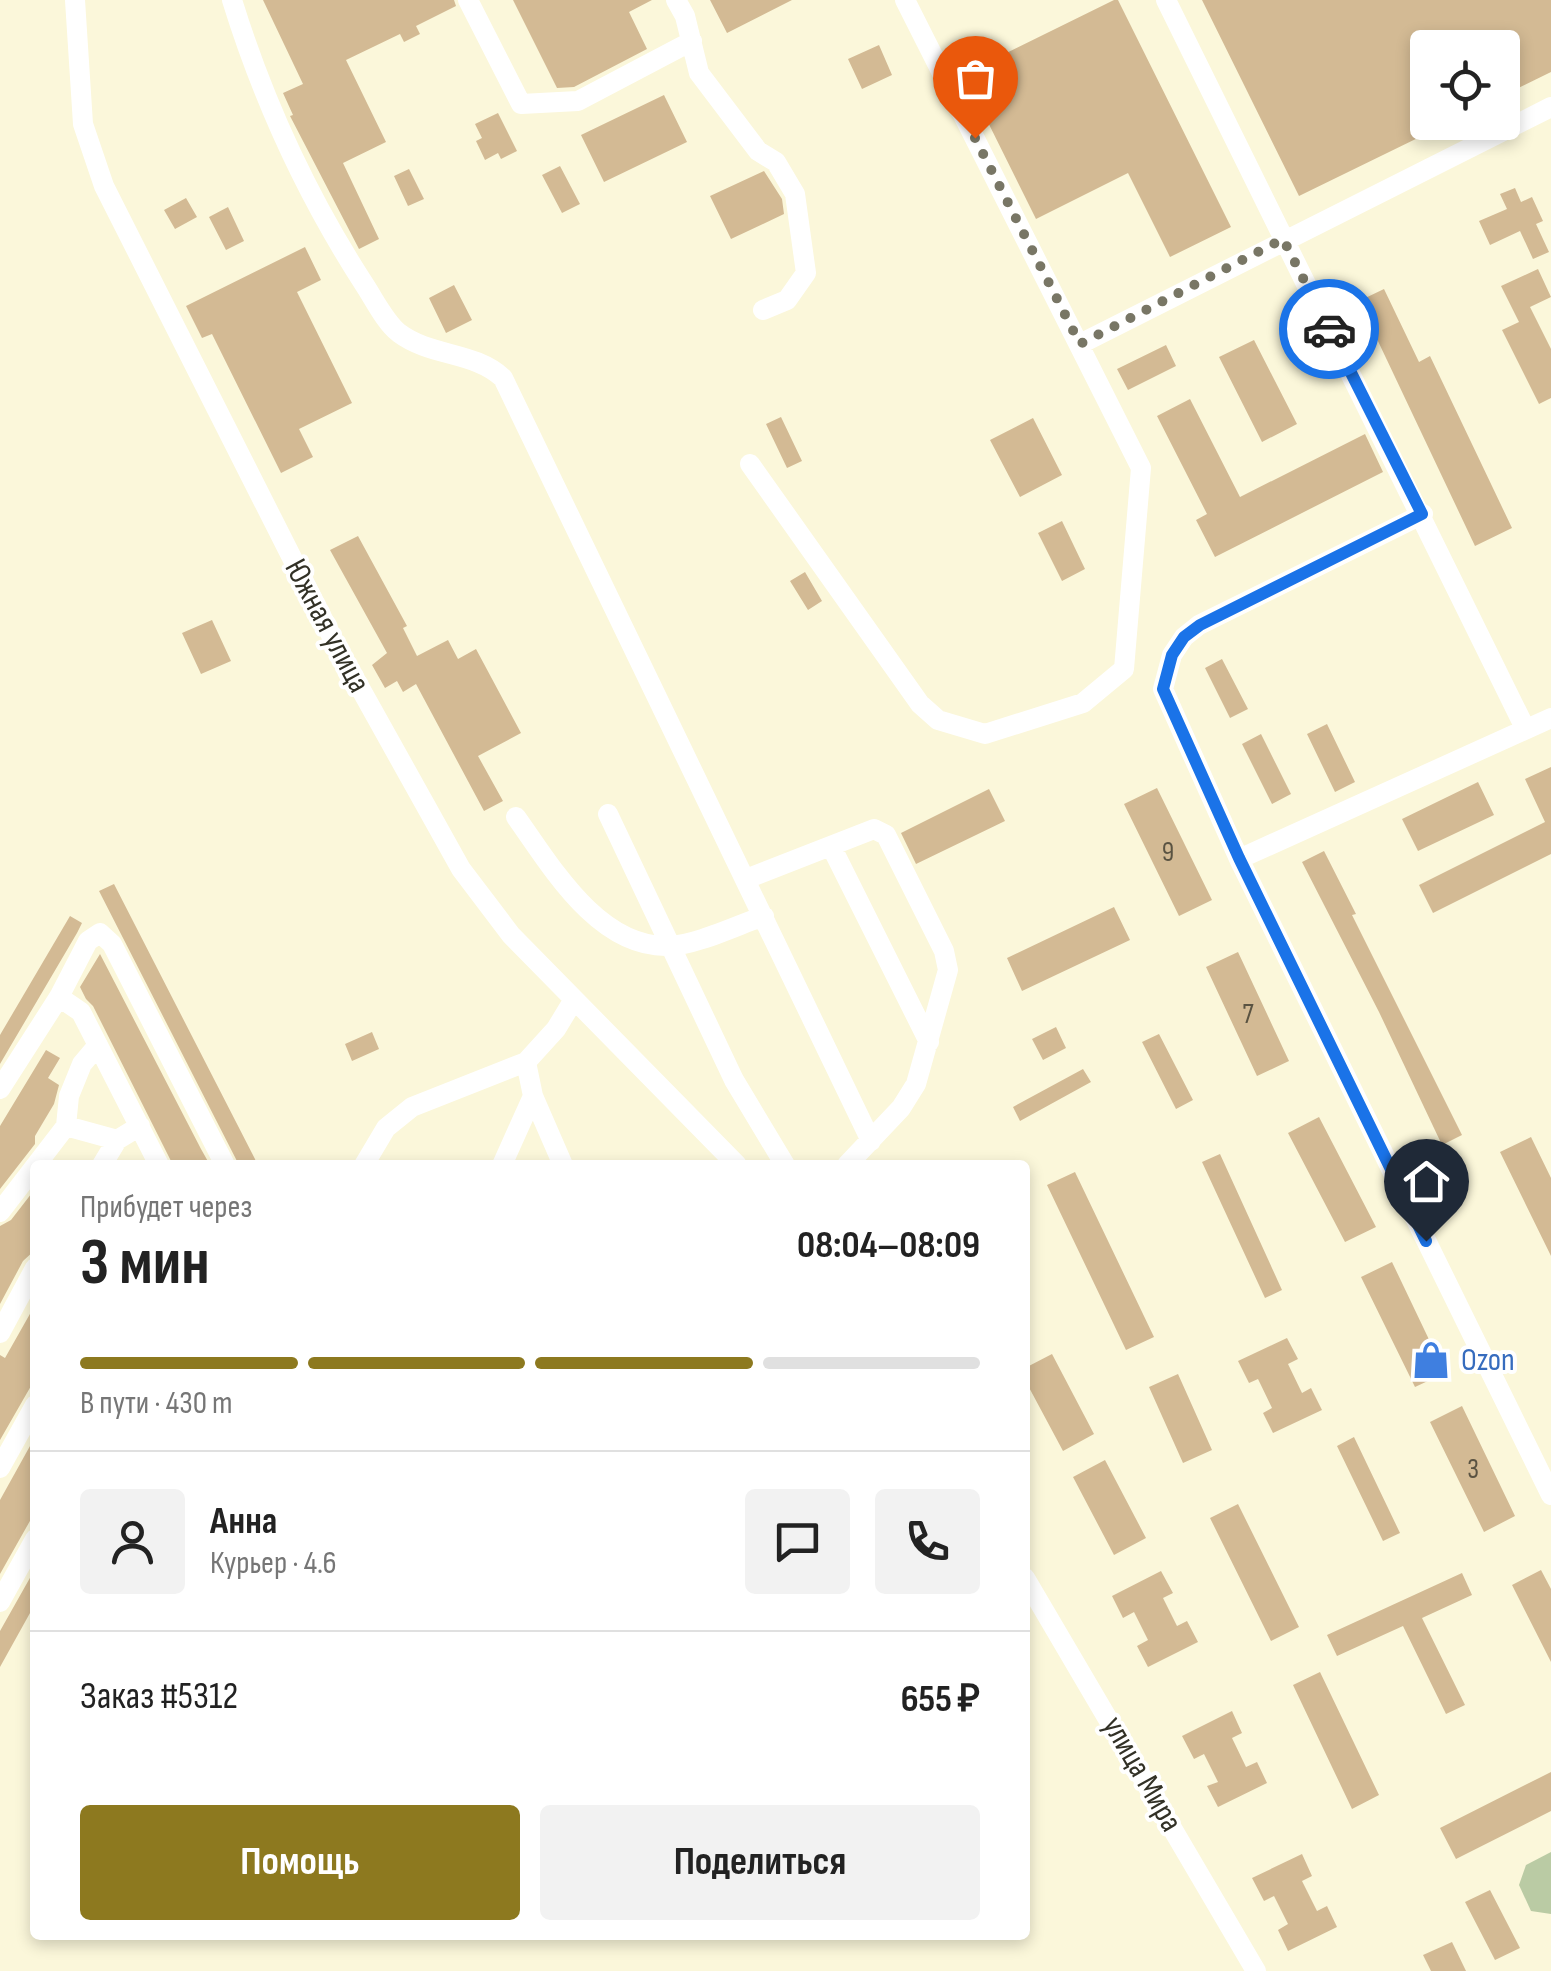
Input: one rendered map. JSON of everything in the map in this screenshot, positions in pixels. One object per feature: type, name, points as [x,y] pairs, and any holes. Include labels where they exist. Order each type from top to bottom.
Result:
[{"type":"street","name":"Южная улица","points":[[76,0],[83,124],[104,186],[393,752],[462,870],[511,935],[731,1160]]},
{"type":"street","points":[[232,0],[255,75],[322,214],[395,330],[420,346],[488,364],[503,378],[871,1141]]},
{"type":"street","points":[[468,0],[520,104],[578,101],[692,41]]},
{"type":"street","points":[[676,0],[699,73],[758,151],[776,162],[795,194],[806,273],[787,300],[763,310]]},
{"type":"street","points":[[750,464],[920,704],[938,720],[985,734],[1083,704],[1124,669],[1141,468],[905,0]]},
{"type":"street","points":[[1166,0],[1525,728]]},
{"type":"street","points":[[1080,344],[1551,107]]},
{"type":"street","points":[[1422,514],[1200,625],[1184,637],[1172,655],[1163,689],[1239,858],[1551,1495]]},
{"type":"street","points":[[1239,858],[1551,718]]},
{"type":"street","points":[[608,814],[734,1080],[782,1160]]},
{"type":"street","points":[[516,817],[564,885],[608,925],[639,943],[671,947],[764,916]]},
{"type":"street","points":[[746,880],[874,829],[886,835],[944,951],[948,970],[916,1084],[901,1108],[852,1160]]},
{"type":"street","points":[[832,848],[930,1042]]},
{"type":"street","points":[[0,1089],[59,996],[88,941],[100,933],[112,944],[222,1160]]},
{"type":"street","points":[[59,996],[81,1012],[157,1160]]},
{"type":"street","points":[[367,1160],[386,1128],[412,1107],[526,1062],[556,1028],[573,1001]]},
{"type":"street","points":[[36,1160],[66,1126],[70,1096],[82,1064],[98,1045]]},
{"type":"street","points":[[526,1062],[534,1096],[562,1160]]},
{"type":"street","points":[[504,1160],[534,1096]]},
{"type":"street","points":[[66,1126],[117,1140]]},
{"type":"street","points":[[105,1160],[117,1140],[140,1126]]},
{"type":"street","points":[[0,1212],[30,1169]]},
{"type":"street","points":[[0,1333],[30,1277]]},
{"type":"street","points":[[0,1468],[30,1414]]},
{"type":"street","points":[[0,1602],[30,1548]]},
{"type":"street","name":"улица Мира","points":[[1030,1587],[1256,1971]]},
{"type":"green space","points":[[1551,1852],[1551,1914],[1531,1911],[1519,1885],[1526,1865]]},
{"type":"building","points":[[263,0],[454,0],[456,6],[416,26],[420,34],[404,42],[400,34],[346,60],[386,142],[343,163],[379,239],[359,249],[290,116],[293,115],[283,93],[303,84]]},
{"type":"building","points":[[513,0],[652,0],[629,12],[647,49],[574,87],[557,88]]},
{"type":"building","points":[[710,0],[792,0],[727,33]]},
{"type":"building","points":[[1118,0],[1231,227],[1170,257],[1128,173],[1036,219],[964,74]]},
{"type":"building","points":[[1202,0],[1551,0],[1551,72],[1520,87],[1520,30],[1410,30],[1410,140],[1414,140],[1299,196]]},
{"type":"building","points":[[879,45],[892,75],[862,89],[848,59]]},
{"type":"building","points":[[664,95],[687,142],[604,182],[581,135]]},
{"type":"building","points":[[498,113],[517,151],[501,159],[498,153],[485,160],[476,141],[482,138],[475,124]]},
{"type":"building","points":[[560,166],[580,204],[562,213],[542,175]]},
{"type":"building","points":[[409,169],[424,199],[408,206],[394,176]]},
{"type":"building","points":[[764,171],[782,199],[784,214],[731,239],[710,196]]},
{"type":"building","points":[[1515,188],[1521,202],[1532,197],[1543,221],[1536,224],[1549,252],[1533,259],[1520,231],[1490,245],[1479,221],[1507,209],[1500,194]]},
{"type":"building","points":[[186,198],[197,217],[175,229],[164,210]]},
{"type":"building","points":[[228,207],[244,241],[226,250],[209,217]]},
{"type":"building","points":[[305,247],[321,280],[297,292],[352,403],[299,429],[313,457],[281,473],[212,334],[202,338],[186,306]]},
{"type":"building","points":[[1538,269],[1551,297],[1530,307],[1551,349],[1551,398],[1539,404],[1502,330],[1519,322],[1501,286]]},
{"type":"building","points":[[454,285],[472,320],[446,333],[429,298]]},
{"type":"building","points":[[1384,289],[1419,362],[1430,356],[1512,528],[1475,546],[1359,301]]},
{"type":"building","points":[[1254,340],[1297,424],[1262,442],[1219,357]]},
{"type":"building","points":[[1166,345],[1176,366],[1128,390],[1117,369]]},
{"type":"building","points":[[1190,399],[1240,497],[1365,434],[1383,472],[1215,557],[1196,520],[1207,514],[1157,416]]},
{"type":"building","points":[[781,417],[802,461],[787,468],[766,424]]},
{"type":"building","points":[[1033,418],[1062,475],[1020,497],[990,440]]},
{"type":"building","points":[[1062,521],[1085,569],[1062,581],[1038,533]]},
{"type":"building","points":[[358,536],[407,626],[403,628],[417,656],[448,640],[458,659],[476,649],[521,733],[478,756],[503,801],[484,811],[416,684],[403,692],[397,681],[385,688],[372,665],[387,653],[330,550]]},
{"type":"building","points":[[805,572],[822,601],[808,610],[790,581]]},
{"type":"building","points":[[212,620],[231,661],[201,674],[182,633]]},
{"type":"building","points":[[1222,659],[1248,709],[1230,718],[1205,668]]},
{"type":"building","points":[[1327,724],[1355,782],[1335,792],[1307,734]]},
{"type":"building","points":[[1261,734],[1291,794],[1272,804],[1242,744]]},
{"type":"building","points":[[1551,767],[1551,854],[1433,913],[1419,885],[1545,822],[1525,779]]},
{"type":"building","points":[[1478,782],[1494,815],[1418,851],[1402,819]]},
{"type":"building","points":[[1157,788],[1212,900],[1179,916],[1124,804]]},
{"type":"building","points":[[989,789],[1005,821],[916,864],[901,833]]},
{"type":"building","points":[[1324,851],[1462,1135],[1442,1145],[1302,862]]},
{"type":"building","points":[[114,884],[255,1160],[236,1160],[99,891]]},
{"type":"building","points":[[1114,907],[1130,940],[1022,991],[1007,958]]},
{"type":"building","points":[[70,916],[82,923],[0,1064],[0,1035]]},
{"type":"building","points":[[1238,952],[1289,1061],[1257,1076],[1206,967]]},
{"type":"building","points":[[100,954],[207,1160],[170,1160],[80,987]]},
{"type":"building","points":[[1056,1027],[1066,1048],[1043,1060],[1032,1039]]},
{"type":"building","points":[[372,1032],[379,1049],[352,1061],[345,1044]]},
{"type":"building","points":[[1159,1034],[1193,1100],[1176,1109],[1142,1042]]},
{"type":"building","points":[[46,1050],[60,1058],[48,1078],[59,1085],[54,1104],[35,1136],[35,1144],[0,1189],[0,1126]]},
{"type":"building","points":[[1083,1069],[1091,1082],[1020,1121],[1013,1107]]},
{"type":"building","points":[[1319,1117],[1376,1227],[1345,1242],[1288,1133]]},
{"type":"building","points":[[1531,1137],[1551,1178],[1551,1256],[1500,1152]]},
{"type":"building","points":[[1220,1154],[1282,1290],[1265,1298],[1202,1162]]},
{"type":"building","points":[[1075,1172],[1154,1337],[1126,1350],[1047,1185]]},
{"type":"building","points":[[30,1195],[30,1255],[0,1304],[0,1226],[11,1220]]},
{"type":"building","points":[[1392,1262],[1445,1373],[1415,1387],[1361,1277]]},
{"type":"building","points":[[30,1314],[30,1388],[0,1440],[0,1355],[5,1358]]},
{"type":"building","points":[[1287,1338],[1298,1359],[1288,1364],[1302,1393],[1311,1388],[1322,1410],[1273,1433],[1263,1413],[1272,1408],[1258,1379],[1249,1383],[1238,1361]]},
{"type":"building","points":[[1052,1354],[1094,1434],[1063,1451],[1030,1389],[1030,1365]]},
{"type":"building","points":[[1178,1374],[1212,1450],[1183,1463],[1149,1387]]},
{"type":"building","points":[[1462,1406],[1515,1516],[1484,1532],[1430,1422]]},
{"type":"building","points":[[1354,1437],[1400,1533],[1383,1541],[1337,1446]]},
{"type":"building","points":[[30,1446],[30,1521],[0,1574],[0,1500]]},
{"type":"building","points":[[1105,1460],[1146,1538],[1114,1555],[1073,1477]]},
{"type":"building","points":[[1238,1504],[1299,1627],[1271,1641],[1210,1518]]},
{"type":"building","points":[[1541,1570],[1551,1589],[1551,1662],[1512,1585]]},
{"type":"building","points":[[1161,1571],[1173,1593],[1163,1598],[1177,1626],[1187,1621],[1198,1642],[1148,1667],[1137,1646],[1148,1640],[1134,1612],[1123,1618],[1112,1596]]},
{"type":"building","points":[[1462,1573],[1472,1595],[1422,1618],[1465,1705],[1446,1714],[1403,1626],[1337,1656],[1327,1635]]},
{"type":"building","points":[[30,1578],[30,1613],[0,1667],[0,1631]]},
{"type":"building","points":[[1320,1672],[1379,1795],[1352,1809],[1293,1685]]},
{"type":"building","points":[[1232,1711],[1242,1733],[1232,1738],[1246,1767],[1257,1762],[1267,1783],[1218,1807],[1207,1786],[1218,1782],[1204,1754],[1194,1759],[1182,1736]]},
{"type":"building","points":[[1551,1772],[1551,1811],[1456,1859],[1440,1828]]},
{"type":"building","points":[[1302,1854],[1312,1876],[1302,1881],[1317,1911],[1327,1906],[1337,1927],[1288,1951],[1278,1930],[1288,1924],[1274,1896],[1264,1901],[1252,1878]]},
{"type":"building","points":[[1490,1890],[1520,1948],[1495,1960],[1465,1902]]},
{"type":"building","points":[[1452,1942],[1466,1971],[1431,1971],[1423,1955]]},
{"type":"way so far","points":[[975,138],[1080,344],[1283,239],[1329,329]]},
{"type":"place","name":"Ozon","points":[[1431,1360]]},
{"type":"route","points":[[1329,329],[1422,514],[1200,625],[1184,637],[1172,655],[1163,689],[1239,858],[1426,1241]]}]
